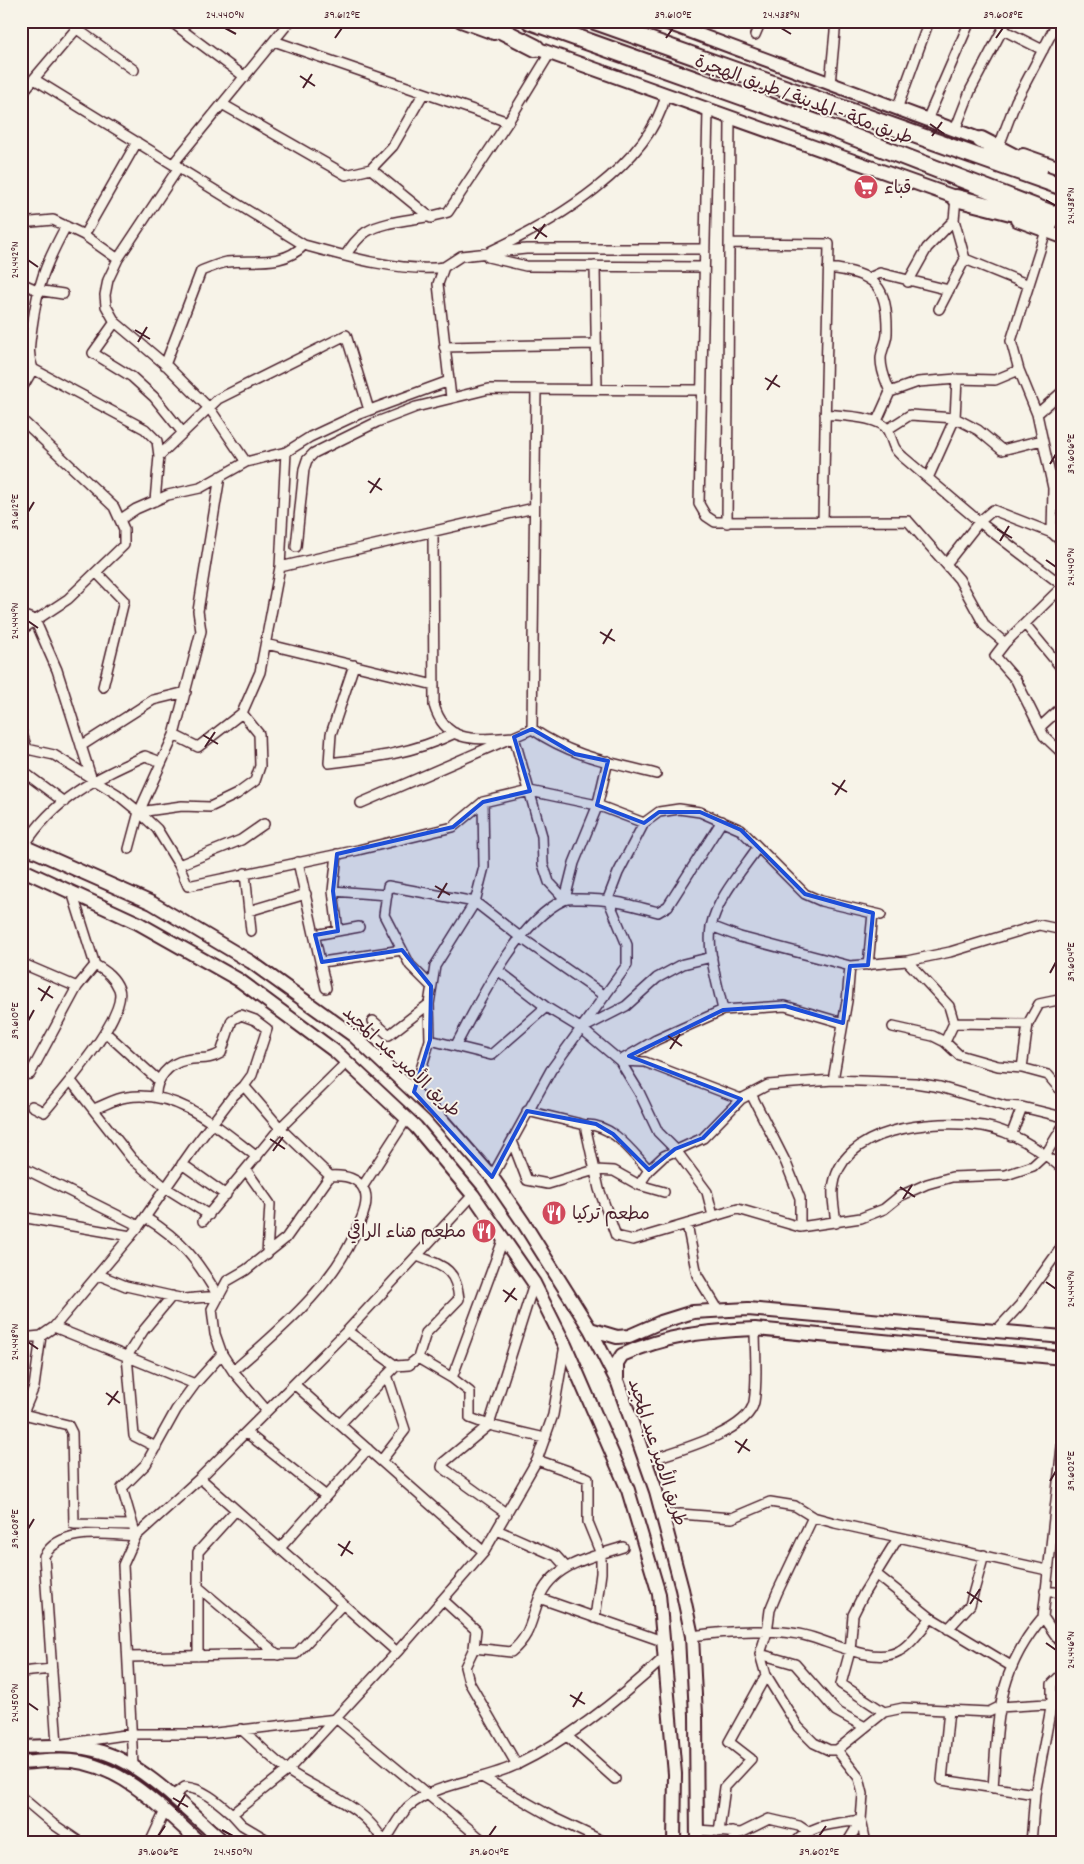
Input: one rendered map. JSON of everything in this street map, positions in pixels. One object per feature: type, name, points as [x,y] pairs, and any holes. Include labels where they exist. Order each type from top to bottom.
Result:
[{"type":"highway","points":[[484,21],[543,51]]},
{"type":"highway","name":"طريق مكة - المدينة / طريق الهجرة","points":[[530,21],[825,126],[1063,218]]},
{"type":"highway","name":"طريق مكة - المدينة / طريق الهجرة","points":[[595,21],[1063,187]]},
{"type":"highway","points":[[981,140],[1063,182]]},
{"type":"highway","points":[[956,198],[1063,226]]},
{"type":"main road","points":[[462,21],[1063,237]]},
{"type":"main road","points":[[662,21],[1063,169]]},
{"type":"main road","name":"طريق الأمير عبد المجيد","points":[[23,845],[152,903],[252,962],[354,1036],[435,1112],[492,1177],[553,1268],[590,1329],[618,1383],[646,1462],[682,1589],[692,1636],[697,1836]]},
{"type":"main road","points":[[21,869],[138,923],[239,980],[347,1062],[407,1118],[473,1195],[534,1283],[565,1345],[628,1490],[659,1594],[665,1642],[675,1774],[674,1843]]},
{"type":"main road","points":[[590,1329],[617,1337],[629,1336],[661,1322],[693,1312],[748,1309],[1063,1337]]},
{"type":"main road","points":[[618,1383],[616,1363],[622,1355],[677,1337],[708,1331],[756,1329],[1063,1358]]},
{"type":"main road","points":[[21,1747],[57,1745],[102,1752],[134,1766],[225,1843]]},
{"type":"main road","points":[[21,1763],[72,1761],[96,1767],[126,1780],[165,1811],[200,1843]]},
{"type":"street","points":[[21,94],[83,21]]},
{"type":"street","points":[[170,21],[245,76]]},
{"type":"street","points":[[246,462],[210,409],[165,365],[115,322],[106,306],[105,295],[108,280],[118,259],[176,166],[222,104],[290,21]]},
{"type":"street","points":[[755,35],[761,21]]},
{"type":"street","points":[[830,84],[836,21]]},
{"type":"street","points":[[897,108],[929,21]]},
{"type":"street","points":[[927,120],[970,21]]},
{"type":"street","points":[[999,146],[1016,101],[1058,21]]},
{"type":"street","points":[[955,130],[971,89],[1005,25],[1043,50]]},
{"type":"street","points":[[77,29],[134,70]]},
{"type":"street","points":[[274,41],[508,122]]},
{"type":"street","points":[[345,256],[354,243],[367,231],[407,220],[431,218],[448,212],[508,122],[543,51]]},
{"type":"street","points":[[34,79],[304,245],[345,256],[426,269],[444,267],[461,256],[526,249],[704,249]]},
{"type":"street","points":[[222,104],[346,176],[371,169],[393,146],[423,94]]},
{"type":"street","points":[[483,255],[525,236],[569,208],[624,165],[651,134],[661,115],[666,95]]},
{"type":"street","points":[[708,110],[699,504],[706,516],[715,522],[908,521],[959,579],[985,626],[1005,643]]},
{"type":"street","points":[[727,522],[730,117]]},
{"type":"street","points":[[84,235],[137,142]]},
{"type":"street","points":[[371,169],[431,218]]},
{"type":"street","points":[[939,309],[965,259],[954,220],[956,198]]},
{"type":"street","points":[[21,223],[53,220],[84,235],[118,259]]},
{"type":"street","points":[[908,282],[927,248],[954,220]]},
{"type":"street","points":[[66,226],[47,261],[37,290],[28,356],[33,368],[145,429],[157,441],[159,456],[155,501]]},
{"type":"street","points":[[1046,231],[1011,340],[1019,370],[1036,414],[1053,488],[1052,533]]},
{"type":"street","points":[[729,243],[828,244],[823,522]]},
{"type":"street","points":[[165,365],[201,271],[226,262],[268,261],[294,255],[304,245]]},
{"type":"street","points":[[483,255],[526,266],[704,267]]},
{"type":"street","points":[[965,259],[1029,286]]},
{"type":"street","points":[[595,266],[597,389]]},
{"type":"street","points":[[444,267],[438,284],[451,398]]},
{"type":"street","points":[[828,268],[854,270],[869,278],[883,294],[887,335],[881,357],[882,373],[890,392]]},
{"type":"street","points":[[869,278],[880,273],[908,282],[949,290]]},
{"type":"street","points":[[21,284],[37,290],[63,294]]},
{"type":"street","points":[[115,322],[93,353],[139,383],[154,397],[183,433]]},
{"type":"street","points":[[159,456],[210,409],[218,399],[346,335],[369,410]]},
{"type":"street","points":[[444,347],[596,344]]},
{"type":"street","points":[[21,390],[33,368]]},
{"type":"street","points":[[877,420],[890,392],[918,382],[957,379],[995,380],[1019,370]]},
{"type":"street","points":[[928,478],[955,418],[957,379]]},
{"type":"street","points":[[121,519],[168,495],[200,488],[246,462],[286,452],[310,437],[369,410],[449,381]]},
{"type":"street","points":[[296,547],[304,469],[307,460],[314,453],[377,422],[416,407],[489,389],[701,390]]},
{"type":"street","points":[[532,729],[536,389]]},
{"type":"street","points":[[1036,414],[1063,391]]},
{"type":"street","points":[[825,414],[877,420],[888,430],[892,447],[979,522],[1062,588],[1005,643],[996,656],[1016,680],[1044,736],[1063,754]]},
{"type":"street","points":[[888,430],[910,415],[955,418],[978,430],[1002,450],[1042,440]]},
{"type":"street","points":[[21,419],[114,507],[124,529],[124,545],[68,599],[21,630]]},
{"type":"street","points":[[174,735],[198,747],[242,713],[260,672],[280,567],[286,452]]},
{"type":"street","points":[[129,849],[139,812],[174,735],[201,631],[198,612],[220,476]]},
{"type":"street","points":[[1053,488],[1063,490]]},
{"type":"street","points":[[280,567],[534,508]]},
{"type":"street","points":[[946,564],[979,522],[993,510],[1052,533],[1063,543]]},
{"type":"street","points":[[433,532],[434,705],[438,719],[446,729],[464,737],[482,739],[514,737]]},
{"type":"street","points":[[96,572],[124,601],[103,687]]},
{"type":"street","points":[[21,615],[35,620],[57,670],[92,780]]},
{"type":"street","points":[[1024,624],[1063,670]]},
{"type":"street","points":[[266,644],[434,685]]},
{"type":"street","points":[[354,665],[331,734],[329,762],[388,756],[418,748],[455,733]]},
{"type":"street","points":[[81,746],[153,700],[186,692]]},
{"type":"street","points":[[1040,727],[1063,706]]},
{"type":"street","points":[[139,812],[182,806],[210,808],[237,794],[254,781],[260,766],[259,734],[242,713]]},
{"type":"street","points":[[361,803],[532,729]]},
{"type":"street","points":[[532,729],[552,743],[575,754],[656,774]]},
{"type":"street","points":[[21,731],[24,752],[54,756],[117,794],[139,812],[157,829],[179,865],[188,886],[453,827],[483,802],[530,791],[597,804],[644,823]]},
{"type":"street","points":[[514,737],[542,836],[543,864],[549,882],[565,899]]},
{"type":"street","points":[[23,845],[35,830],[64,802],[92,780],[145,756],[161,762]]},
{"type":"street","points":[[565,899],[574,863],[597,804],[608,761]]},
{"type":"street","points":[[21,770],[64,802]]},
{"type":"street","points":[[414,1092],[430,1040],[429,1004],[435,966],[475,902],[484,867],[483,802]]},
{"type":"street","points":[[492,1177],[551,1070],[627,965],[627,945],[608,899],[618,873],[644,823],[659,812],[679,809],[700,812],[742,830],[805,894],[821,901],[877,914],[868,965]]},
{"type":"street","points":[[456,1045],[480,999],[520,937],[541,917],[565,899],[608,899],[658,912],[668,906],[722,821]]},
{"type":"street","points":[[179,865],[241,840],[264,824]]},
{"type":"street","points":[[723,1010],[712,957],[711,926],[724,897],[758,847]]},
{"type":"street","points":[[337,854],[333,891],[338,931]]},
{"type":"street","points":[[298,862],[316,935],[326,988]]},
{"type":"street","points":[[245,873],[251,931]]},
{"type":"street","points":[[431,986],[410,964],[384,915],[388,886],[475,902],[520,937],[605,996]]},
{"type":"street","points":[[333,891],[387,895]]},
{"type":"street","points":[[32,1106],[44,1112],[70,1081],[105,1032],[118,1003],[119,990],[109,973],[95,965],[72,892]]},
{"type":"street","points":[[249,911],[306,894]]},
{"type":"street","points":[[711,926],[758,942],[850,966],[907,961],[950,952],[1039,925],[1063,930]]},
{"type":"street","points":[[316,935],[359,928]]},
{"type":"street","points":[[322,962],[402,950]]},
{"type":"street","points":[[582,1029],[626,1006],[657,978],[683,964],[712,957]]},
{"type":"street","points":[[907,961],[949,1006],[954,1023],[945,1042]]},
{"type":"street","points":[[21,963],[77,987]]},
{"type":"street","points":[[21,1075],[30,1074],[77,987],[95,965]]},
{"type":"street","points":[[833,1080],[850,966]]},
{"type":"street","points":[[499,971],[546,1007],[582,1029],[620,1061],[639,1092],[658,1132],[675,1149],[707,1192],[713,1216]]},
{"type":"street","points":[[1022,1068],[1028,1024],[1039,1004],[1063,999]]},
{"type":"street","points":[[373,1021],[389,1035],[429,1004]]},
{"type":"street","points":[[620,1061],[656,1040],[723,1010],[785,1006],[843,1023]]},
{"type":"street","points":[[430,1040],[491,1055],[546,1007]]},
{"type":"street","points":[[21,1338],[41,1336],[54,1327],[146,1218],[182,1164],[252,1075],[267,1029],[255,1020],[241,1015],[232,1020],[221,1053],[210,1059],[185,1060],[165,1070],[155,1088],[156,1096]]},
{"type":"street","points":[[954,1023],[1028,1024]]},
{"type":"street","points":[[893,1027],[933,1036],[945,1042],[958,1055],[998,1066],[1022,1068],[1048,1075],[1063,1091]]},
{"type":"street","points":[[105,1032],[159,1081]]},
{"type":"street","points":[[620,1061],[645,1062],[741,1099]]},
{"type":"street","points":[[70,1081],[132,1159],[206,1218],[280,1128],[347,1062]]},
{"type":"street","points":[[639,1185],[649,1170],[675,1149],[703,1138],[741,1099],[768,1085],[798,1081],[881,1080],[932,1085],[1006,1106],[1022,1107],[1063,1117]]},
{"type":"street","points":[[232,1371],[270,1339],[324,1284],[354,1238],[364,1212],[366,1196],[363,1186],[352,1178],[341,1175],[330,1176],[280,1128],[244,1086]]},
{"type":"street","points":[[752,1094],[786,1163],[800,1198],[800,1227]]},
{"type":"street","points":[[94,1109],[126,1097],[156,1096],[187,1107],[213,1123],[257,1157]]},
{"type":"street","points":[[1012,1136],[1022,1107]]},
{"type":"street","points":[[527,1111],[585,1125],[596,1124],[613,1134],[649,1170]]},
{"type":"street","points":[[363,1186],[407,1118]]},
{"type":"street","points":[[585,1125],[599,1189],[616,1236],[634,1240],[738,1209],[800,1227],[860,1218],[884,1209],[900,1196],[927,1184],[952,1177],[1006,1175],[1033,1166],[1046,1154],[1063,1126]]},
{"type":"street","points":[[836,1223],[833,1189],[838,1173],[850,1152],[887,1132],[914,1126],[984,1126],[1012,1136],[1046,1154],[1063,1170]]},
{"type":"street","points":[[512,1141],[527,1180],[548,1184],[595,1170],[614,1171],[639,1185],[664,1192]]},
{"type":"street","points":[[182,1164],[226,1195]]},
{"type":"street","points":[[21,1166],[139,1226]]},
{"type":"street","points":[[246,1170],[270,1204],[267,1254]]},
{"type":"street","points":[[268,1412],[232,1371],[222,1354],[215,1334],[212,1308],[227,1281],[267,1254],[286,1238],[330,1176]]},
{"type":"street","points":[[134,1766],[123,1565],[136,1536],[200,1478],[268,1412],[347,1331],[473,1195]]},
{"type":"street","points":[[21,1217],[131,1236]]},
{"type":"street","points":[[146,1218],[181,1242],[199,1263],[218,1296]]},
{"type":"street","points":[[687,1224],[697,1275],[719,1311]]},
{"type":"street","points":[[452,1378],[503,1240]]},
{"type":"street","points":[[996,1331],[1020,1305],[1063,1246]]},
{"type":"street","points":[[347,1331],[396,1366],[410,1365],[418,1358],[426,1333],[459,1299],[457,1283],[445,1267],[417,1256]]},
{"type":"street","points":[[99,1275],[126,1286],[184,1299],[218,1296]]},
{"type":"street","points":[[507,1514],[442,1467],[443,1463],[489,1425],[534,1283]]},
{"type":"street","points":[[156,1446],[134,1436],[126,1356],[143,1331],[172,1296]]},
{"type":"street","points":[[54,1327],[195,1384]]},
{"type":"street","points":[[646,1462],[715,1437],[743,1419],[754,1404],[756,1329]]},
{"type":"street","points":[[41,1336],[34,1387],[22,1416],[68,1426],[72,1433],[74,1524],[132,1526]]},
{"type":"street","points":[[232,1814],[288,1770],[337,1719],[484,1552],[537,1460],[553,1415],[565,1345]]},
{"type":"street","points":[[136,1536],[122,1488],[146,1464],[176,1410],[195,1384],[222,1354]]},
{"type":"street","points":[[418,1358],[452,1378],[470,1392],[470,1418],[489,1425],[545,1438]]},
{"type":"street","points":[[340,1424],[396,1366]]},
{"type":"street","points":[[381,1461],[405,1430],[387,1375]]},
{"type":"street","points":[[294,1384],[484,1552]]},
{"type":"street","points":[[246,1433],[326,1496]]},
{"type":"street","points":[[993,1788],[1000,1707],[1010,1666],[1027,1636],[1043,1617],[1063,1438]]},
{"type":"street","points":[[280,1548],[368,1449]]},
{"type":"street","points":[[537,1460],[588,1478],[588,1522],[601,1554],[601,1573],[595,1618]]},
{"type":"street","points":[[200,1478],[397,1652]]},
{"type":"street","points":[[662,1515],[680,1514],[732,1518],[770,1502],[795,1506],[813,1517],[898,1538],[1048,1570]]},
{"type":"street","points":[[198,1656],[198,1552],[236,1510]]},
{"type":"street","points":[[813,1517],[770,1610],[767,1632],[760,1654],[766,1675],[798,1727],[814,1743],[829,1750],[837,1750],[884,1712],[903,1708],[988,1712],[1000,1707],[1052,1702],[1063,1703]]},
{"type":"street","points":[[497,1530],[556,1556],[566,1567]]},
{"type":"street","points":[[136,1536],[81,1535],[62,1539],[50,1546],[44,1556],[57,1745],[131,1734],[207,1734],[337,1719],[486,1843]]},
{"type":"street","points":[[884,1712],[841,1684],[850,1650],[853,1615],[898,1538]]},
{"type":"street","points":[[474,1648],[511,1652],[523,1642],[539,1598],[548,1582],[566,1567],[623,1547]]},
{"type":"street","points":[[948,1628],[970,1605],[984,1555]]},
{"type":"street","points":[[876,1574],[931,1618],[1010,1666]]},
{"type":"street","points":[[198,1587],[278,1655]]},
{"type":"street","points":[[1045,1591],[1063,1593]]},
{"type":"street","points":[[539,1598],[665,1642]]},
{"type":"street","points":[[443,1600],[476,1630],[474,1648],[465,1667],[469,1682],[516,1765]]},
{"type":"street","points":[[128,1657],[296,1654],[343,1604]]},
{"type":"street","points":[[1043,1617],[1063,1646]]},
{"type":"street","points":[[692,1636],[719,1632],[767,1632],[811,1636],[850,1650],[885,1655],[900,1651],[931,1618]]},
{"type":"street","points":[[760,1654],[795,1664],[836,1711],[865,1727]]},
{"type":"street","points":[[241,1729],[288,1770],[339,1797],[364,1816],[384,1842],[408,1808],[428,1796],[516,1765],[567,1736],[640,1680],[666,1656]]},
{"type":"street","points":[[21,1672],[52,1669]]},
{"type":"street","points":[[1031,1843],[1035,1794],[1052,1702],[1052,1684],[1063,1673]]},
{"type":"street","points":[[719,1832],[725,1786],[751,1759],[729,1742],[766,1675]]},
{"type":"street","points":[[949,1710],[942,1780],[1035,1794]]},
{"type":"street","points":[[567,1736],[615,1779]]},
{"type":"street","points":[[837,1750],[859,1778],[863,1794],[861,1820],[866,1843]]},
{"type":"street","points":[[482,1777],[554,1818],[607,1843]]},
{"type":"street","points":[[171,1797],[185,1787],[196,1789],[212,1797],[242,1824],[272,1843]]},
{"type":"street","points":[[21,1797],[81,1843]]},
{"type":"street","points":[[150,1843],[165,1811]]},
{"type":"street","points":[[697,1836],[719,1832],[741,1833],[769,1819],[799,1826],[808,1832]]},
{"type":"street","points":[[795,1843],[816,1827],[861,1820]]},
{"type":"street","points":[[847,1843],[861,1820]]},
{"type":"street","points":[[732,1832],[738,1843]]},
{"type":"highlighted area","points":[[532,729],[575,754],[608,761],[597,805],[644,823],[659,812],[700,812],[741,830],[805,894],[873,913],[868,965],[850,966],[843,1023],[785,1006],[723,1010],[629,1056],[741,1099],[703,1138],[675,1149],[649,1170],[613,1134],[596,1124],[527,1111],[492,1177],[414,1092],[430,1040],[431,986],[402,950],[322,962],[315,935],[338,931],[333,891],[337,854],[453,827],[483,802],[530,791],[514,737]]},
{"type":"place","name":"قباء","points":[[866,187]]},
{"type":"place","name":"مطعم تركيا","points":[[554,1213]]},
{"type":"place","name":"مطعم هناء الراقي","points":[[484,1231]]}]
